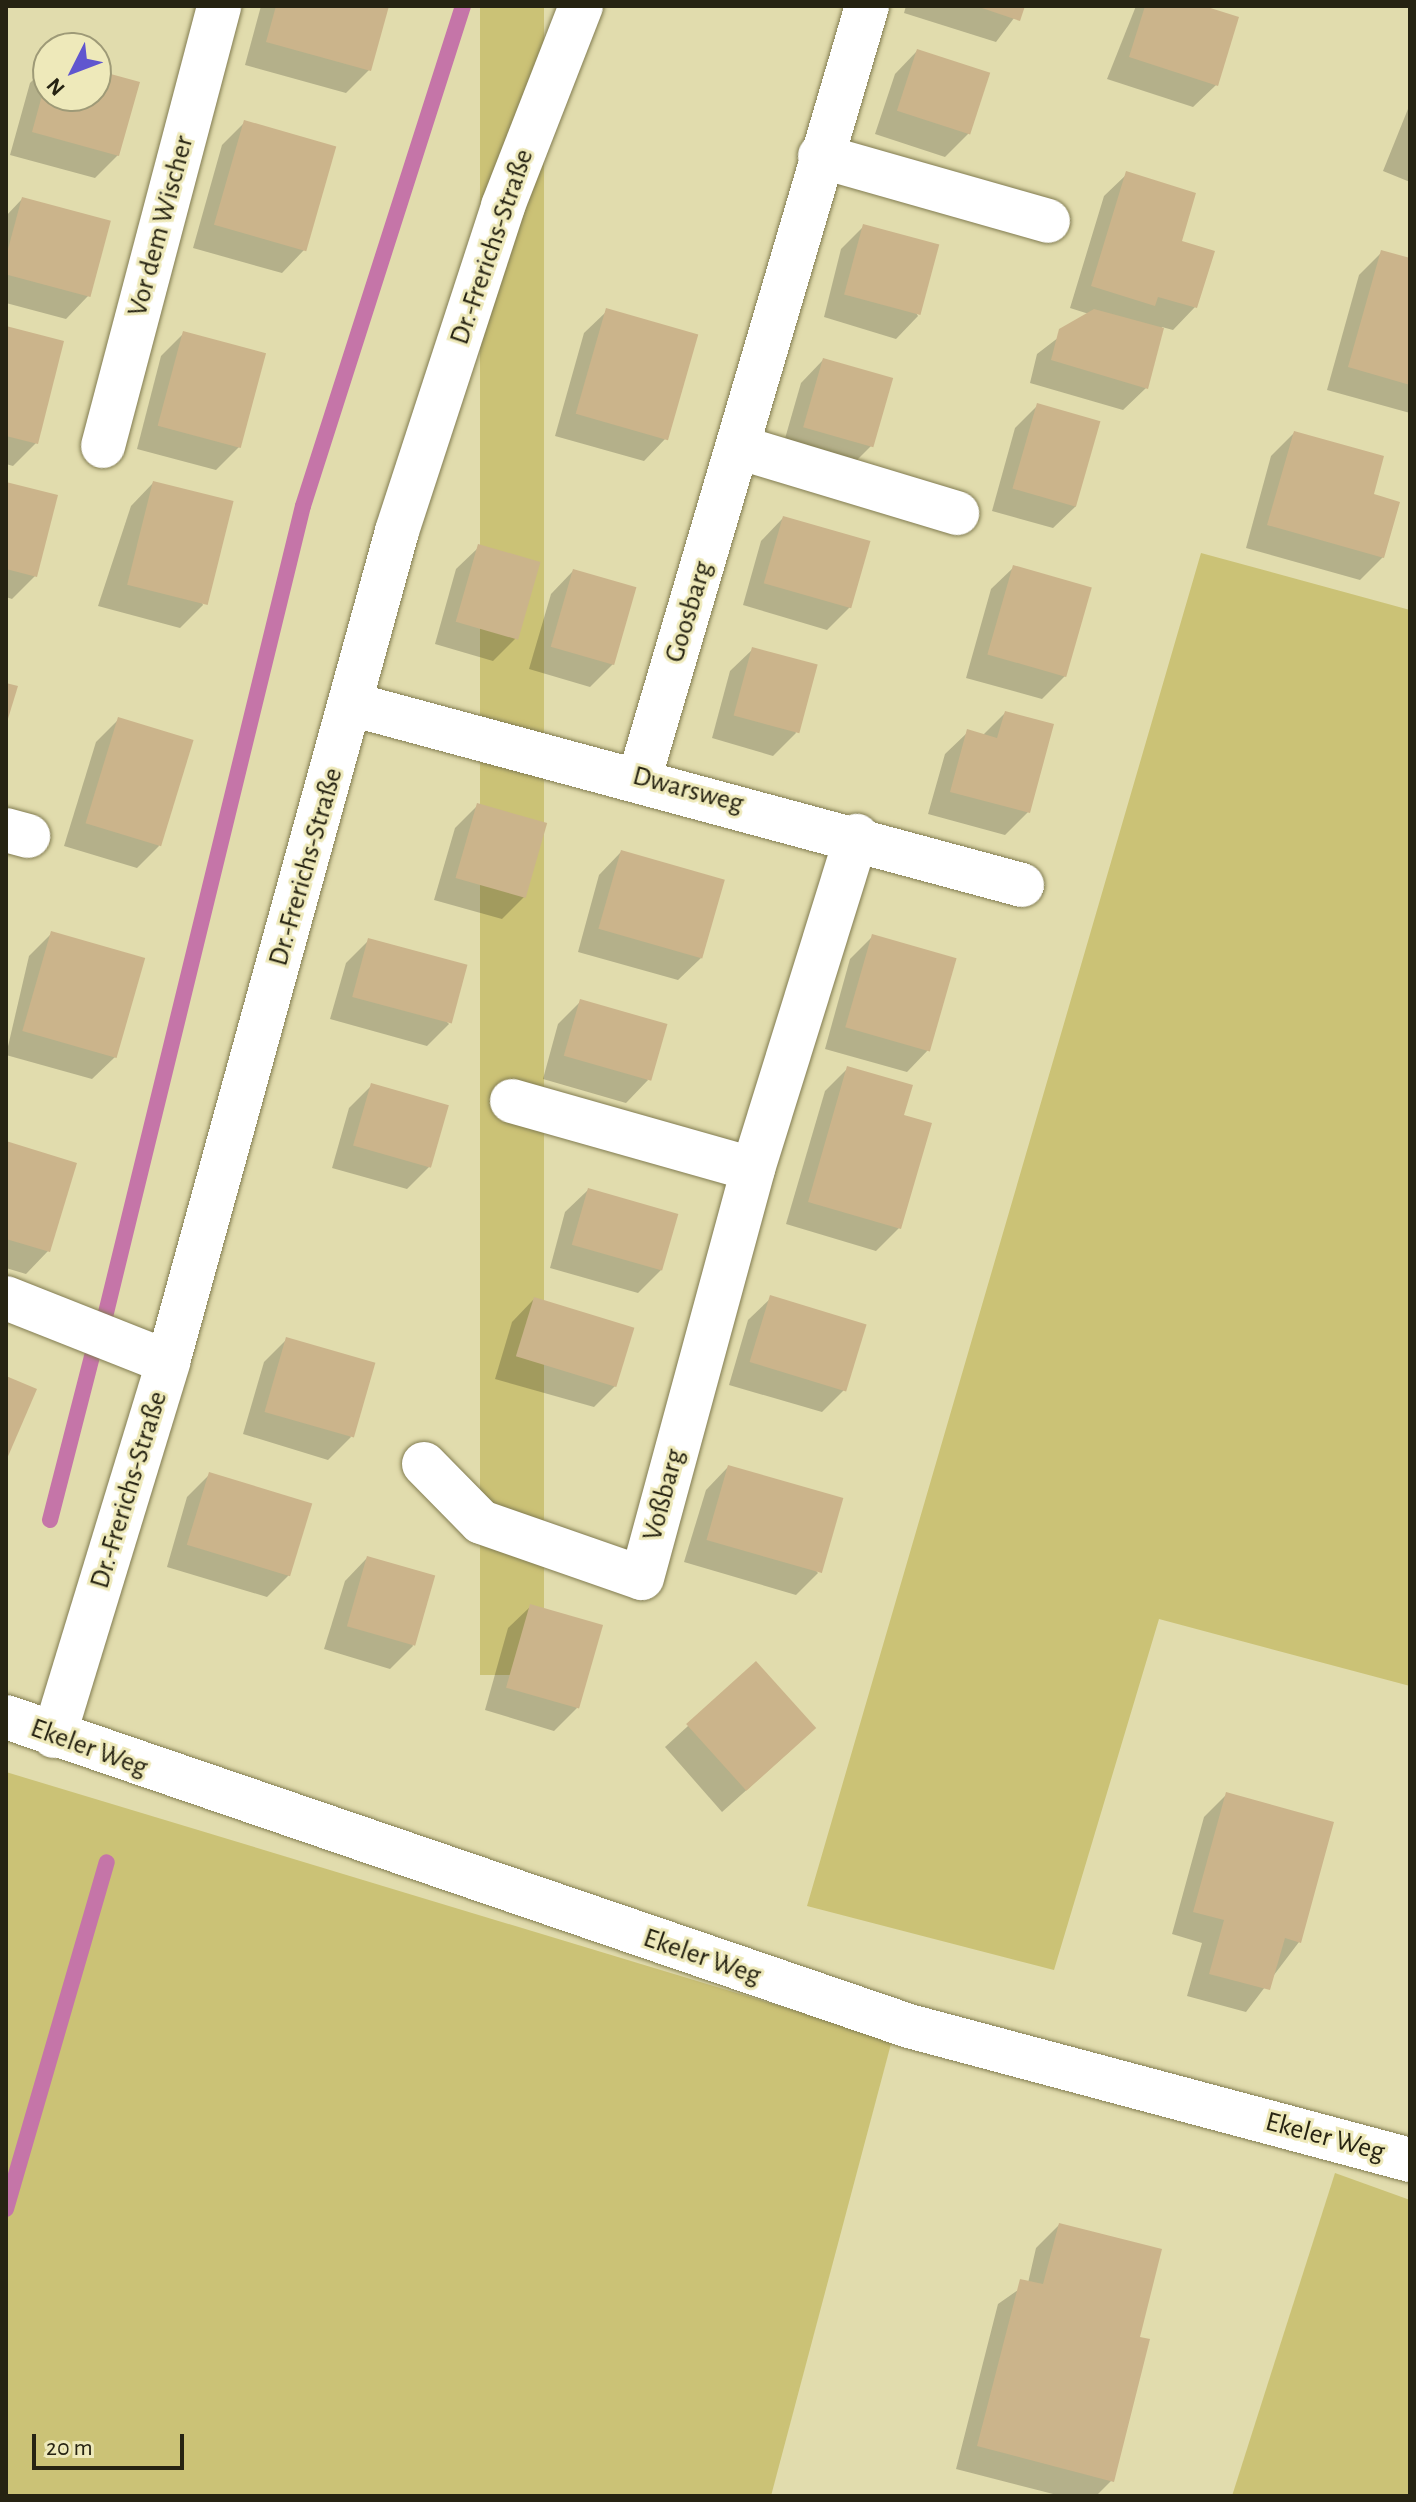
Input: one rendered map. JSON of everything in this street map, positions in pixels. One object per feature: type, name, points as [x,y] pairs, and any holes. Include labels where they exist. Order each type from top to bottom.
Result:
[{"type":"street","name":"Vor dem Wischer","points":[[103,446],[219,6]]},
{"type":"street","name":"Dr.-Frerichs-Straße","points":[[54,1736],[168,1362],[397,531],[503,206],[581,6]]},
{"type":"street","name":"Goosbarg","points":[[640,776],[820,156],[867,6]]},
{"type":"street","points":[[820,156],[1048,221]]},
{"type":"street","points":[[738,447],[957,513]]},
{"type":"street","name":"Dwarsweg","points":[[351,704],[640,776],[1022,885]]},
{"type":"street","name":"Voßbarg","points":[[424,1464],[481,1522],[642,1578],[753,1169],[857,836]]},
{"type":"street","points":[[512,1101],[753,1169]]},
{"type":"street","points":[[6,1298],[168,1362]]},
{"type":"street","name":"Ekeler Weg","points":[[6,1717],[54,1736],[909,2026],[1410,2160]]},
{"type":"shaded area","points":[[480,6],[544,6],[544,1675],[480,1675]]},
{"type":"shaded area","points":[[1201,553],[1410,610],[1410,1686],[1159,1619],[1054,1970],[807,1906]]},
{"type":"shaded area","points":[[6,1772],[892,2040],[771,2496],[6,2496]]},
{"type":"shaded area","points":[[1335,2173],[1410,2200],[1410,2496],[1232,2496]]},
{"type":"building","points":[[276,6],[389,6],[371,71],[266,42]]},
{"type":"building","points":[[976,6],[1025,6],[1020,21]]},
{"type":"building","points":[[1145,6],[1204,6],[1239,17],[1218,86],[1129,57]]},
{"type":"building","points":[[917,49],[990,73],[970,135],[897,111]]},
{"type":"building","points":[[112,74],[140,82],[119,156],[32,132],[37,112],[112,112]]},
{"type":"building","points":[[244,120],[336,146],[306,251],[214,225]]},
{"type":"building","points":[[1126,171],[1196,193],[1182,241],[1215,251],[1197,308],[1158,297],[1155,306],[1091,286]]},
{"type":"building","points":[[22,197],[111,221],[90,297],[6,274],[6,257]]},
{"type":"building","points":[[863,224],[939,244],[920,315],[844,295]]},
{"type":"building","points":[[1381,250],[1410,258],[1410,385],[1348,367]]},
{"type":"building","points":[[606,308],[698,334],[668,440],[576,414]]},
{"type":"building","points":[[1094,309],[1164,328],[1148,389],[1051,360],[1059,329]]},
{"type":"building","points":[[6,326],[64,341],[38,444],[6,436]]},
{"type":"building","points":[[183,331],[266,353],[241,448],[158,426]]},
{"type":"building","points":[[823,358],[893,378],[873,447],[803,427]]},
{"type":"building","points":[[1037,403],[1100,421],[1076,507],[1012,489]]},
{"type":"building","points":[[1294,431],[1384,456],[1374,494],[1400,502],[1384,558],[1267,525]]},
{"type":"building","points":[[153,481],[234,501],[208,605],[127,585]]},
{"type":"building","points":[[6,482],[58,495],[37,577],[6,569]]},
{"type":"building","points":[[783,516],[870,541],[851,608],[764,583]]},
{"type":"building","points":[[478,544],[540,562],[518,640],[456,622]]},
{"type":"building","points":[[1013,565],[1092,588],[1066,677],[987,654]]},
{"type":"building","points":[[573,569],[636,587],[614,665],[551,647]]},
{"type":"building","points":[[752,647],[818,665],[799,733],[734,716]]},
{"type":"building","points":[[6,683],[18,686],[7,722],[6,722]]},
{"type":"building","points":[[1005,711],[1054,724],[1030,813],[950,792],[967,729],[997,738]]},
{"type":"building","points":[[118,717],[194,740],[161,846],[86,823]]},
{"type":"building","points":[[477,803],[547,823],[526,898],[456,878]]},
{"type":"building","points":[[621,850],[725,880],[702,959],[598,929]]},
{"type":"building","points":[[51,931],[145,958],[117,1058],[22,1031]]},
{"type":"building","points":[[872,934],[957,958],[930,1051],[845,1027]]},
{"type":"building","points":[[368,938],[467,965],[452,1024],[352,997]]},
{"type":"building","points":[[580,999],[667,1024],[651,1081],[564,1056]]},
{"type":"building","points":[[847,1066],[913,1085],[904,1115],[932,1123],[901,1229],[808,1202]]},
{"type":"building","points":[[371,1083],[449,1105],[431,1168],[353,1145]]},
{"type":"building","points":[[6,1141],[77,1163],[50,1252],[6,1239]]},
{"type":"building","points":[[588,1188],[678,1214],[662,1271],[572,1245]]},
{"type":"building","points":[[770,1295],[867,1325],[846,1391],[750,1362]]},
{"type":"building","points":[[534,1297],[634,1328],[616,1387],[516,1356]]},
{"type":"building","points":[[286,1337],[375,1363],[354,1438],[265,1412]]},
{"type":"building","points":[[6,1376],[37,1389],[6,1461]]},
{"type":"building","points":[[728,1465],[843,1498],[822,1573],[707,1540]]},
{"type":"building","points":[[209,1472],[312,1504],[290,1576],[187,1545]]},
{"type":"building","points":[[367,1556],[435,1576],[415,1646],[347,1626]]},
{"type":"building","points":[[530,1604],[603,1625],[579,1709],[506,1688]]},
{"type":"building","points":[[756,1661],[816,1728],[746,1791],[686,1724]]},
{"type":"building","points":[[1226,1792],[1334,1822],[1301,1943],[1285,1938],[1270,1990],[1209,1974],[1224,1920],[1193,1912]]},
{"type":"building","points":[[1059,2223],[1162,2249],[1140,2337],[1150,2339],[1114,2482],[977,2446],[1020,2279],[1043,2284]]},
{"type":"waterway","points":[[103,1325],[303,506],[463,6]]},
{"type":"waterway","points":[[50,1520],[92,1356]]},
{"type":"waterway","points":[[6,2209],[107,1862]]}]
